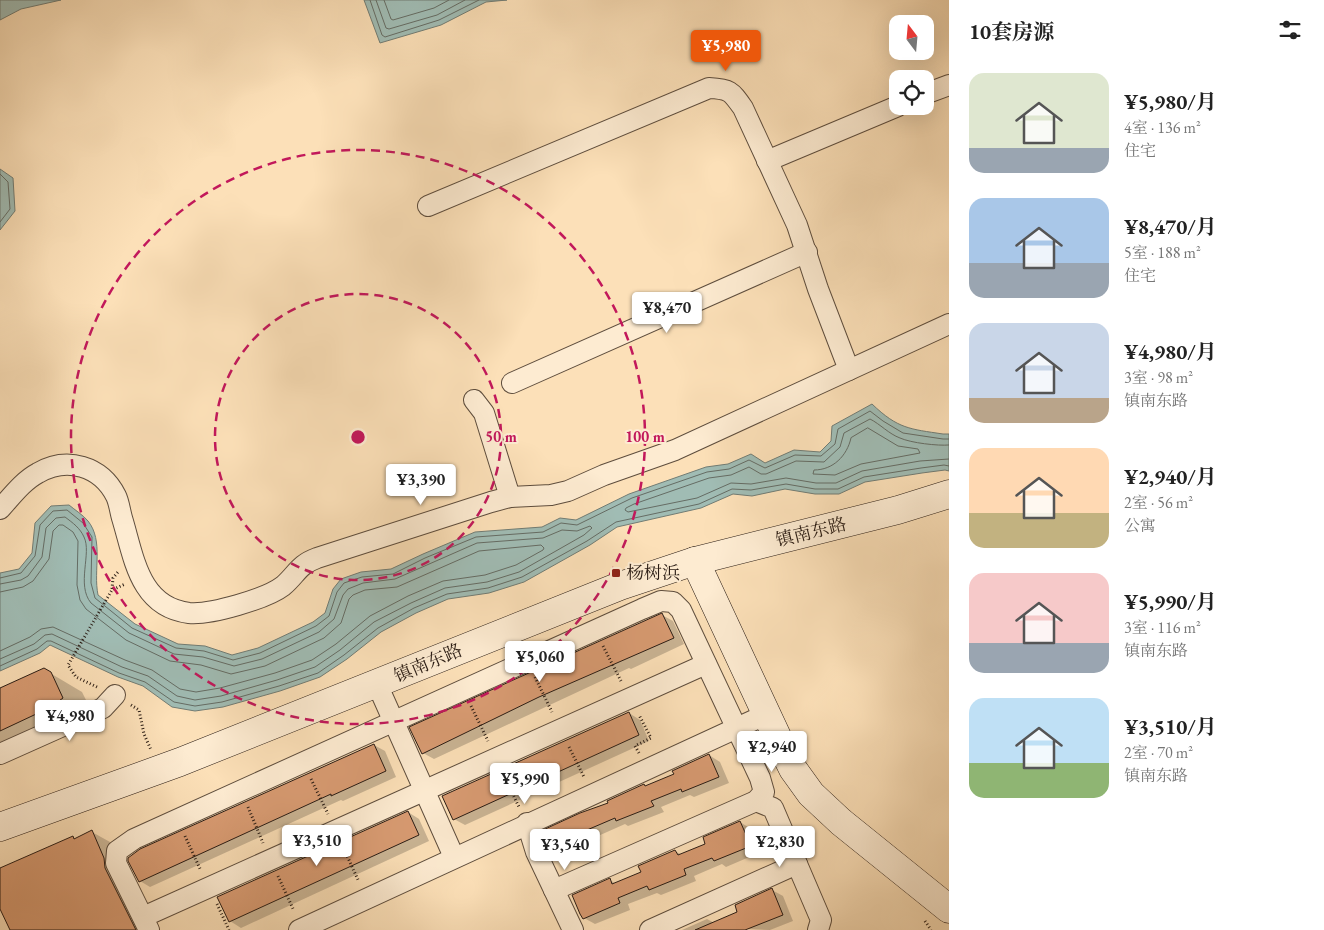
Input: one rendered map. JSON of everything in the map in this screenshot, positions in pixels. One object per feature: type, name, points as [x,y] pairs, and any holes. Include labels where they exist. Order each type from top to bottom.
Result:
[{"type":"street","points":[[934,91],[949,85]]},
{"type":"street","points":[[428,206],[709,88],[722,89],[733,94],[743,108],[797,225],[818,290],[849,370]]},
{"type":"street","points":[[767,161],[889,110]]},
{"type":"street","points":[[512,383],[807,252]]},
{"type":"street","points":[[0,509],[22,484],[39,472],[54,466],[73,464],[87,468],[99,475],[116,497],[135,562],[143,583],[152,596],[161,603],[177,610],[190,613],[205,613],[275,592],[305,562],[491,502],[510,497],[551,496],[568,491],[604,475],[674,450],[949,324]]},
{"type":"street","points":[[474,400],[484,413],[510,497]]},
{"type":"street","name":"镇南东路","points":[[0,827],[180,762],[377,684],[498,633],[620,586],[695,561],[898,510],[949,494]]},
{"type":"street","points":[[695,561],[793,769],[811,794],[841,822],[949,909]]},
{"type":"street","points":[[554,890],[756,801],[764,792],[760,778],[681,610],[673,602],[661,602],[134,839],[118,851],[116,862],[146,924],[425,791],[706,664]]},
{"type":"street","points":[[377,684],[454,857]]},
{"type":"street","points":[[0,754],[103,708],[115,695]]},
{"type":"street","points":[[299,930],[527,823],[767,714]]},
{"type":"street","points":[[756,801],[774,808],[821,920],[818,930]]},
{"type":"street","points":[[527,823],[536,852],[573,930]]},
{"type":"street","points":[[650,930],[797,864]]},
{"type":"path","points":[[68,666],[112,590],[113,578],[124,569]]},
{"type":"path","points":[[112,590],[129,582]]},
{"type":"water","points":[[0,0],[61,0],[21,9],[0,20]]},
{"type":"water","points":[[364,0],[507,0],[486,2],[441,25],[380,43]]},
{"type":"water","points":[[0,169],[13,178],[15,211],[0,230]]},
{"type":"water","points":[[872,404],[889,419],[897,423],[922,431],[949,434],[949,471],[922,473],[865,482],[839,494],[815,494],[785,489],[752,496],[733,494],[701,508],[617,527],[590,545],[524,582],[489,593],[448,599],[416,613],[381,632],[347,659],[320,677],[280,691],[223,707],[195,711],[172,707],[143,686],[118,677],[50,645],[40,653],[0,671],[0,573],[19,569],[32,553],[35,523],[51,506],[69,505],[88,521],[93,529],[97,547],[98,595],[135,624],[178,644],[205,646],[232,655],[258,648],[313,622],[325,613],[333,589],[341,579],[361,572],[391,569],[475,532],[542,527],[560,518],[576,520],[629,494],[706,467],[728,464],[751,454],[765,463],[794,450],[820,452],[831,441],[832,426]]},
{"type":"building","points":[[662,613],[674,638],[539,697],[422,754],[409,727]]},
{"type":"building","points":[[44,668],[51,672],[63,698],[49,708],[0,731],[0,688]]},
{"type":"building","points":[[629,712],[639,735],[453,820],[442,796]]},
{"type":"building","points":[[374,744],[386,771],[331,796],[331,794],[139,882],[128,858],[140,849]]},
{"type":"building","points":[[709,754],[719,777],[682,792],[681,789],[651,801],[654,806],[616,821],[615,818],[587,830],[589,835],[552,850],[549,846],[543,830],[580,813],[608,803],[607,801],[644,784],[645,786],[674,774],[672,771]]},
{"type":"building","points":[[408,811],[419,835],[229,922],[217,897]]},
{"type":"building","points":[[740,821],[751,846],[714,861],[712,858],[684,869],[686,875],[649,890],[647,886],[618,898],[620,903],[583,919],[572,895],[610,878],[612,884],[641,872],[638,866],[675,850],[678,855],[705,844],[703,837]]},
{"type":"building","points":[[92,830],[104,858],[105,868],[136,930],[10,930],[0,909],[0,868],[73,836],[74,839]]},
{"type":"building","points":[[772,888],[783,915],[745,930],[695,930],[737,912],[735,905]]},
{"type":"place","name":"杨树浜","points":[[616,573]]}]
